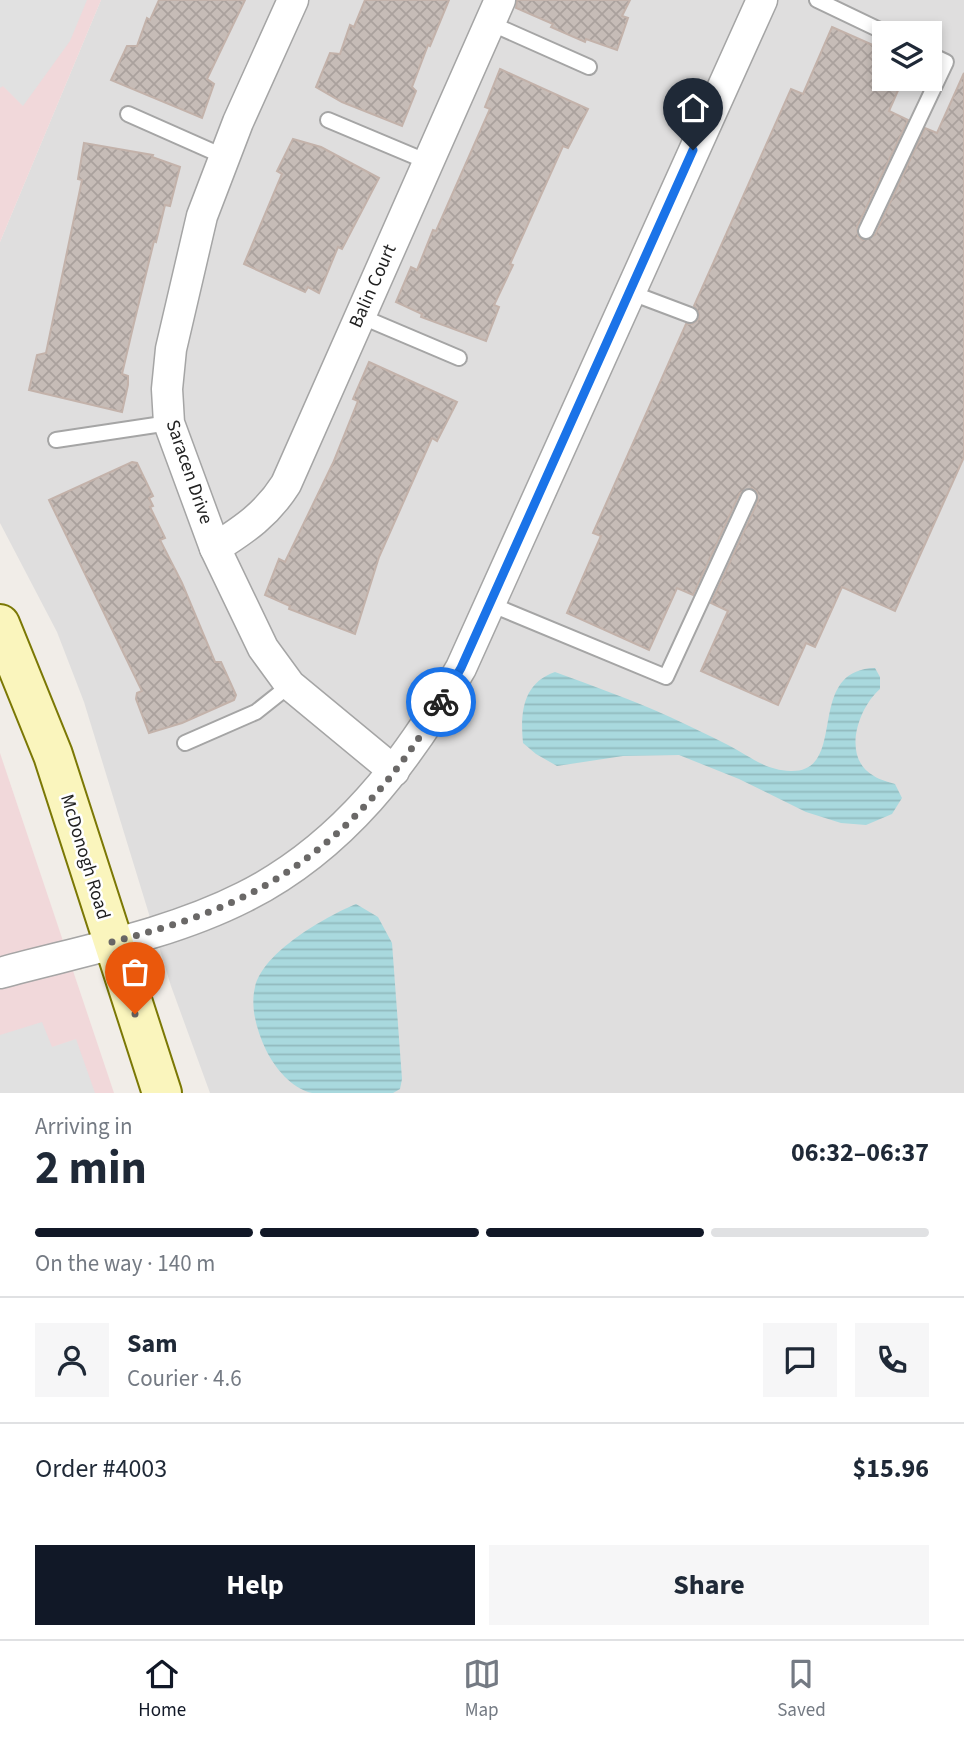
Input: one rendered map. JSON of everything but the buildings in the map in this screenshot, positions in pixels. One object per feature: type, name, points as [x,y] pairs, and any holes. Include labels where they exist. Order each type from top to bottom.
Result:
[{"type":"main road","name":"McDonogh Road","points":[[0,624],[53,755],[162,1093]]},
{"type":"street","name":"Saracen Drive","points":[[293,0],[202,216],[171,349],[167,389],[169,424],[215,548],[263,648],[290,685],[394,771]]},
{"type":"street","points":[[0,973],[190,920],[244,897],[291,869],[329,841],[394,771],[430,721],[461,668],[762,0]]},
{"type":"street","name":"Balin Court","points":[[215,548],[254,523],[272,506],[286,484],[495,11]]},
{"type":"lane","points":[[817,0],[872,26]]},
{"type":"lane","points":[[495,11],[589,67]]},
{"type":"lane","points":[[866,232],[932,91]]},
{"type":"lane","points":[[128,114],[225,157]]},
{"type":"lane","points":[[328,120],[428,162]]},
{"type":"lane","points":[[629,292],[690,315]]},
{"type":"lane","points":[[360,316],[459,358]]},
{"type":"lane","points":[[56,440],[169,424]]},
{"type":"lane","points":[[489,604],[666,677],[749,497]]},
{"type":"lane","points":[[185,743],[256,712],[290,685]]},
{"type":"shaded area","points":[[0,0],[101,0],[0,242]]},
{"type":"shaded area","points":[[0,0],[87,0],[70,41],[23,106],[3,86],[0,88]]},
{"type":"shaded area","points":[[101,0],[964,0],[964,1093],[210,1093],[171,986],[84,702],[57,632],[0,523],[0,242]]},
{"type":"shaded area","points":[[0,753],[114,1093],[0,1093]]},
{"type":"shaded area","points":[[42,1022],[52,1047],[76,1039],[95,1093],[0,1093],[0,1035]]},
{"type":"water","points":[[875,668],[880,677],[880,689],[872,697],[860,720],[856,733],[858,757],[864,768],[874,776],[895,784],[902,798],[892,814],[866,825],[841,823],[806,812],[739,779],[679,755],[623,756],[557,766],[523,743],[523,710],[530,691],[536,683],[555,672],[656,711],[765,765],[791,771],[809,767],[819,756],[832,702],[840,685],[853,673]]},
{"type":"water","points":[[356,904],[378,917],[392,943],[402,1079],[400,1089],[393,1093],[312,1093],[297,1087],[284,1076],[266,1050],[255,1019],[255,987],[260,974],[282,949],[313,927]]},
{"type":"way so far","points":[[135,1014],[112,942],[190,920],[244,897],[291,869],[329,841],[366,804],[394,771],[441,702]]},
{"type":"route","points":[[441,702],[461,668],[693,150]]}]
